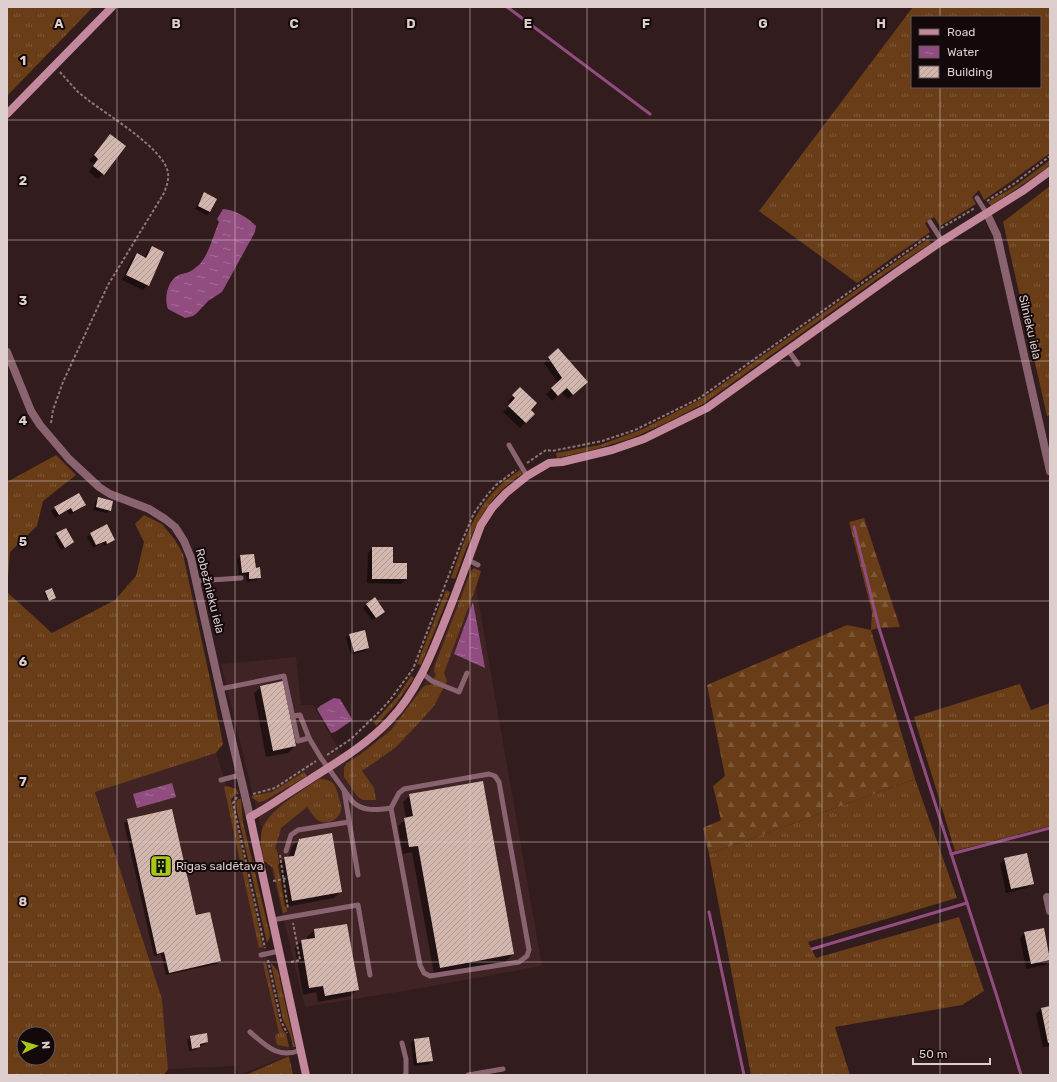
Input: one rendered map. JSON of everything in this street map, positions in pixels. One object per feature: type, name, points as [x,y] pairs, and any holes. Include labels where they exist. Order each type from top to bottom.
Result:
[{"type":"street","points":[[7,114],[112,7]]},
{"type":"street","points":[[306,1075],[250,817],[266,809],[329,767],[371,738],[390,721],[407,698],[422,673],[434,648],[481,524],[492,508],[506,492],[527,476],[549,463],[562,462],[612,450],[644,439],[707,408],[897,272],[942,241],[1024,190],[1050,171]]},
{"type":"street","name":"Silnieku iela","points":[[987,214],[997,235],[1050,471]]},
{"type":"street","name":"Robežnieku iela","points":[[7,352],[31,410],[50,437],[69,459],[98,487],[110,494],[149,509],[165,519],[175,527],[184,541],[191,558],[250,817]]},
{"type":"street","points":[[1050,898],[1047,897],[1050,911]]},
{"type":"lane","points":[[977,198],[987,214]]},
{"type":"lane","points":[[930,222],[942,241]]},
{"type":"lane","points":[[788,350],[798,364]]},
{"type":"lane","points":[[509,445],[527,476]]},
{"type":"lane","points":[[468,560],[478,565]]},
{"type":"lane","points":[[196,581],[241,578]]},
{"type":"lane","points":[[422,673],[432,681],[459,692],[467,673]]},
{"type":"lane","points":[[220,689],[284,676],[298,741],[309,738]]},
{"type":"lane","points":[[293,716],[300,714],[309,738],[321,758],[357,806],[364,809],[391,808]]},
{"type":"lane","points":[[489,774],[495,776],[499,782],[529,950],[527,956],[519,962],[430,976],[424,973],[420,965],[391,808],[399,793],[404,789],[489,774]]},
{"type":"lane","points":[[221,780],[240,775]]},
{"type":"lane","points":[[343,789],[358,875]]},
{"type":"lane","points":[[286,851],[291,835],[298,830],[349,822]]},
{"type":"lane","points":[[272,920],[358,905],[370,975]]},
{"type":"lane","points":[[264,955],[279,951]]},
{"type":"lane","points":[[250,1032],[267,1047],[281,1053],[293,1053],[301,1050]]},
{"type":"lane","points":[[402,1043],[406,1059],[405,1075]]},
{"type":"lane","points":[[468,1075],[503,1069]]},
{"type":"path","points":[[50,437],[53,410],[76,353],[116,270],[164,193],[168,176],[165,164],[154,150],[88,100],[54,66]]},
{"type":"path","points":[[254,793],[275,788],[351,739],[361,731],[390,700],[413,669],[474,513],[496,485],[521,466],[546,450],[552,451],[602,441],[635,430],[698,399],[890,263],[936,232],[1015,183],[1050,156]]},
{"type":"path","points":[[238,797],[234,800],[234,803],[264,955],[281,1021],[287,1034]]},
{"type":"path","points":[[264,883],[288,878]]},
{"type":"shaded area","points":[[467,577],[476,587],[542,966],[422,988],[305,1007],[221,664],[296,657],[301,705],[313,705],[346,762],[379,738],[396,720],[423,685],[433,665]]},
{"type":"shaded area","points":[[216,753],[232,802],[282,1028],[286,1033],[290,1048],[289,1055],[239,1075],[234,1066],[168,1069],[162,999],[95,792]]},
{"type":"green space","points":[[7,7],[93,7],[7,96]]},
{"type":"green space","points":[[913,7],[1050,7],[1050,153],[984,200],[979,190],[972,197],[976,204],[940,226],[934,217],[925,223],[930,232],[857,283],[759,211]]},
{"type":"green space","points":[[1050,160],[1050,166],[991,206],[988,202],[1017,185]]},
{"type":"green space","points":[[1050,186],[1050,415],[1047,416],[1003,222]]},
{"type":"green space","points":[[928,239],[931,243],[880,277],[703,404],[632,438],[596,449],[557,458],[556,453],[600,445],[643,429],[703,398]]},
{"type":"green space","points":[[56,455],[76,475],[43,501],[37,526],[10,552],[7,590],[7,482]]},
{"type":"green space","points":[[520,470],[522,474],[508,484],[487,507],[472,534],[455,579],[451,578],[475,517],[493,492]]},
{"type":"green space","points":[[144,515],[162,524],[175,540],[183,554],[223,744],[216,753],[95,792],[162,999],[168,1069],[164,1075],[7,1075],[7,592],[52,633],[115,600],[136,576],[144,542],[135,524]]},
{"type":"green space","points":[[864,518],[900,627],[871,630],[872,612],[849,522]]},
{"type":"green space","points":[[474,568],[481,571],[444,673],[447,681],[434,706],[417,725],[395,748],[362,771],[374,788],[376,800],[363,800],[358,797],[344,777],[344,767],[347,763],[361,754],[391,730],[423,687],[431,685],[436,675],[434,671],[435,665],[471,571]]},
{"type":"green space","points":[[446,590],[450,592],[421,665],[417,664]]},
{"type":"green space","points":[[847,625],[871,630],[915,779],[709,854],[703,828],[721,820],[713,786],[725,776],[707,685]]},
{"type":"green space","points":[[411,676],[414,678],[396,704],[376,726],[374,722],[397,697]]},
{"type":"green space","points":[[1020,684],[1031,710],[1050,703],[1050,826],[955,851],[914,717]]},
{"type":"green space","points":[[304,772],[307,776],[264,801],[259,802],[252,798],[252,796],[272,792]]},
{"type":"green space","points":[[319,779],[328,780],[334,784],[341,806],[340,814],[333,821],[322,822],[316,818],[307,807],[281,828],[275,849],[277,850],[287,912],[283,913],[273,868],[264,861],[261,842],[262,830],[265,823],[278,808]]},
{"type":"green space","points":[[915,779],[957,898],[808,942],[816,958],[959,917],[984,991],[962,1005],[835,1027],[850,1075],[751,1075],[709,854]]},
{"type":"green space","points":[[227,786],[236,789],[239,794],[235,794],[231,800],[263,947],[259,948],[224,787]]},
{"type":"green space","points":[[238,799],[241,799],[243,822],[270,935],[267,943],[237,811],[236,802]]},
{"type":"green space","points":[[263,963],[266,963],[279,1020],[283,1031],[286,1034],[289,1047],[277,1045],[275,1035],[279,1033]]},
{"type":"green space","points":[[271,963],[278,971],[295,1047],[293,1047],[290,1034],[283,1020]]},
{"type":"green space","points":[[289,1056],[293,1075],[246,1075]]},
{"type":"water","points":[[223,209],[241,214],[256,226],[255,232],[222,292],[208,301],[193,316],[185,318],[168,309],[166,300],[167,291],[171,282],[177,276],[188,273],[202,261],[219,222],[217,219]]},
{"type":"water","points":[[473,602],[485,668],[454,654]]},
{"type":"water","points":[[334,698],[340,699],[352,719],[335,732],[331,733],[317,709]]},
{"type":"water","points":[[172,783],[176,797],[137,808],[133,794]]},
{"type":"building","points":[[110,134],[126,146],[104,175],[93,166],[98,159],[94,155]]},
{"type":"building","points":[[204,192],[217,199],[210,212],[198,206]]},
{"type":"building","points":[[152,246],[164,252],[149,286],[126,275],[137,253],[146,258]]},
{"type":"building","points":[[558,348],[588,382],[573,395],[567,388],[558,396],[551,388],[562,378],[548,357]]},
{"type":"building","points":[[520,387],[537,403],[531,410],[535,414],[526,423],[508,406],[515,398],[512,395]]},
{"type":"building","points":[[79,493],[86,505],[73,512],[71,508],[59,515],[54,507]]},
{"type":"building","points":[[98,497],[113,501],[111,511],[96,507]]},
{"type":"building","points":[[107,524],[115,540],[107,544],[106,541],[96,545],[90,533]]},
{"type":"building","points":[[66,528],[74,542],[65,548],[56,533]]},
{"type":"building","points":[[372,547],[393,547],[393,563],[407,563],[407,579],[372,579]]},
{"type":"building","points":[[254,554],[256,568],[260,567],[261,578],[249,579],[249,572],[242,573],[240,555]]},
{"type":"building","points":[[52,588],[56,598],[49,601],[45,591]]},
{"type":"building","points":[[375,597],[385,612],[376,618],[366,604]]},
{"type":"building","points":[[365,630],[369,648],[354,652],[349,634]]},
{"type":"building","points":[[283,681],[296,746],[273,751],[260,686]]},
{"type":"building","points":[[483,781],[514,954],[440,968],[418,846],[409,847],[404,818],[413,816],[409,794]]},
{"type":"building","name":"Rīgas saldētava","points":[[172,809],[196,915],[210,912],[221,961],[169,973],[164,952],[157,954],[127,819]]},
{"type":"building","points":[[332,833],[342,892],[292,901],[284,857],[294,856],[299,839]]},
{"type":"building","points":[[1027,853],[1034,884],[1011,889],[1004,858]]},
{"type":"building","points":[[347,924],[359,990],[325,996],[323,986],[309,988],[301,940],[315,938],[314,929]]},
{"type":"building","points":[[1044,928],[1050,960],[1031,964],[1024,932]]},
{"type":"building","points":[[1050,1006],[1050,1042],[1048,1043],[1041,1008]]},
{"type":"building","points":[[207,1033],[208,1042],[200,1044],[200,1047],[192,1049],[190,1036]]},
{"type":"building","points":[[429,1037],[433,1061],[417,1063],[414,1039]]},
{"type":"waterway","points":[[507,7],[650,114]]},
{"type":"waterway","points":[[854,527],[879,628],[1021,1075]]},
{"type":"waterway","points":[[951,854],[1050,828]]},
{"type":"waterway","points":[[812,949],[967,903]]},
{"type":"waterway","points":[[709,912],[744,1075]]},
{"type":"place","name":"Rīgas saldētava","points":[[161,866]]}]
